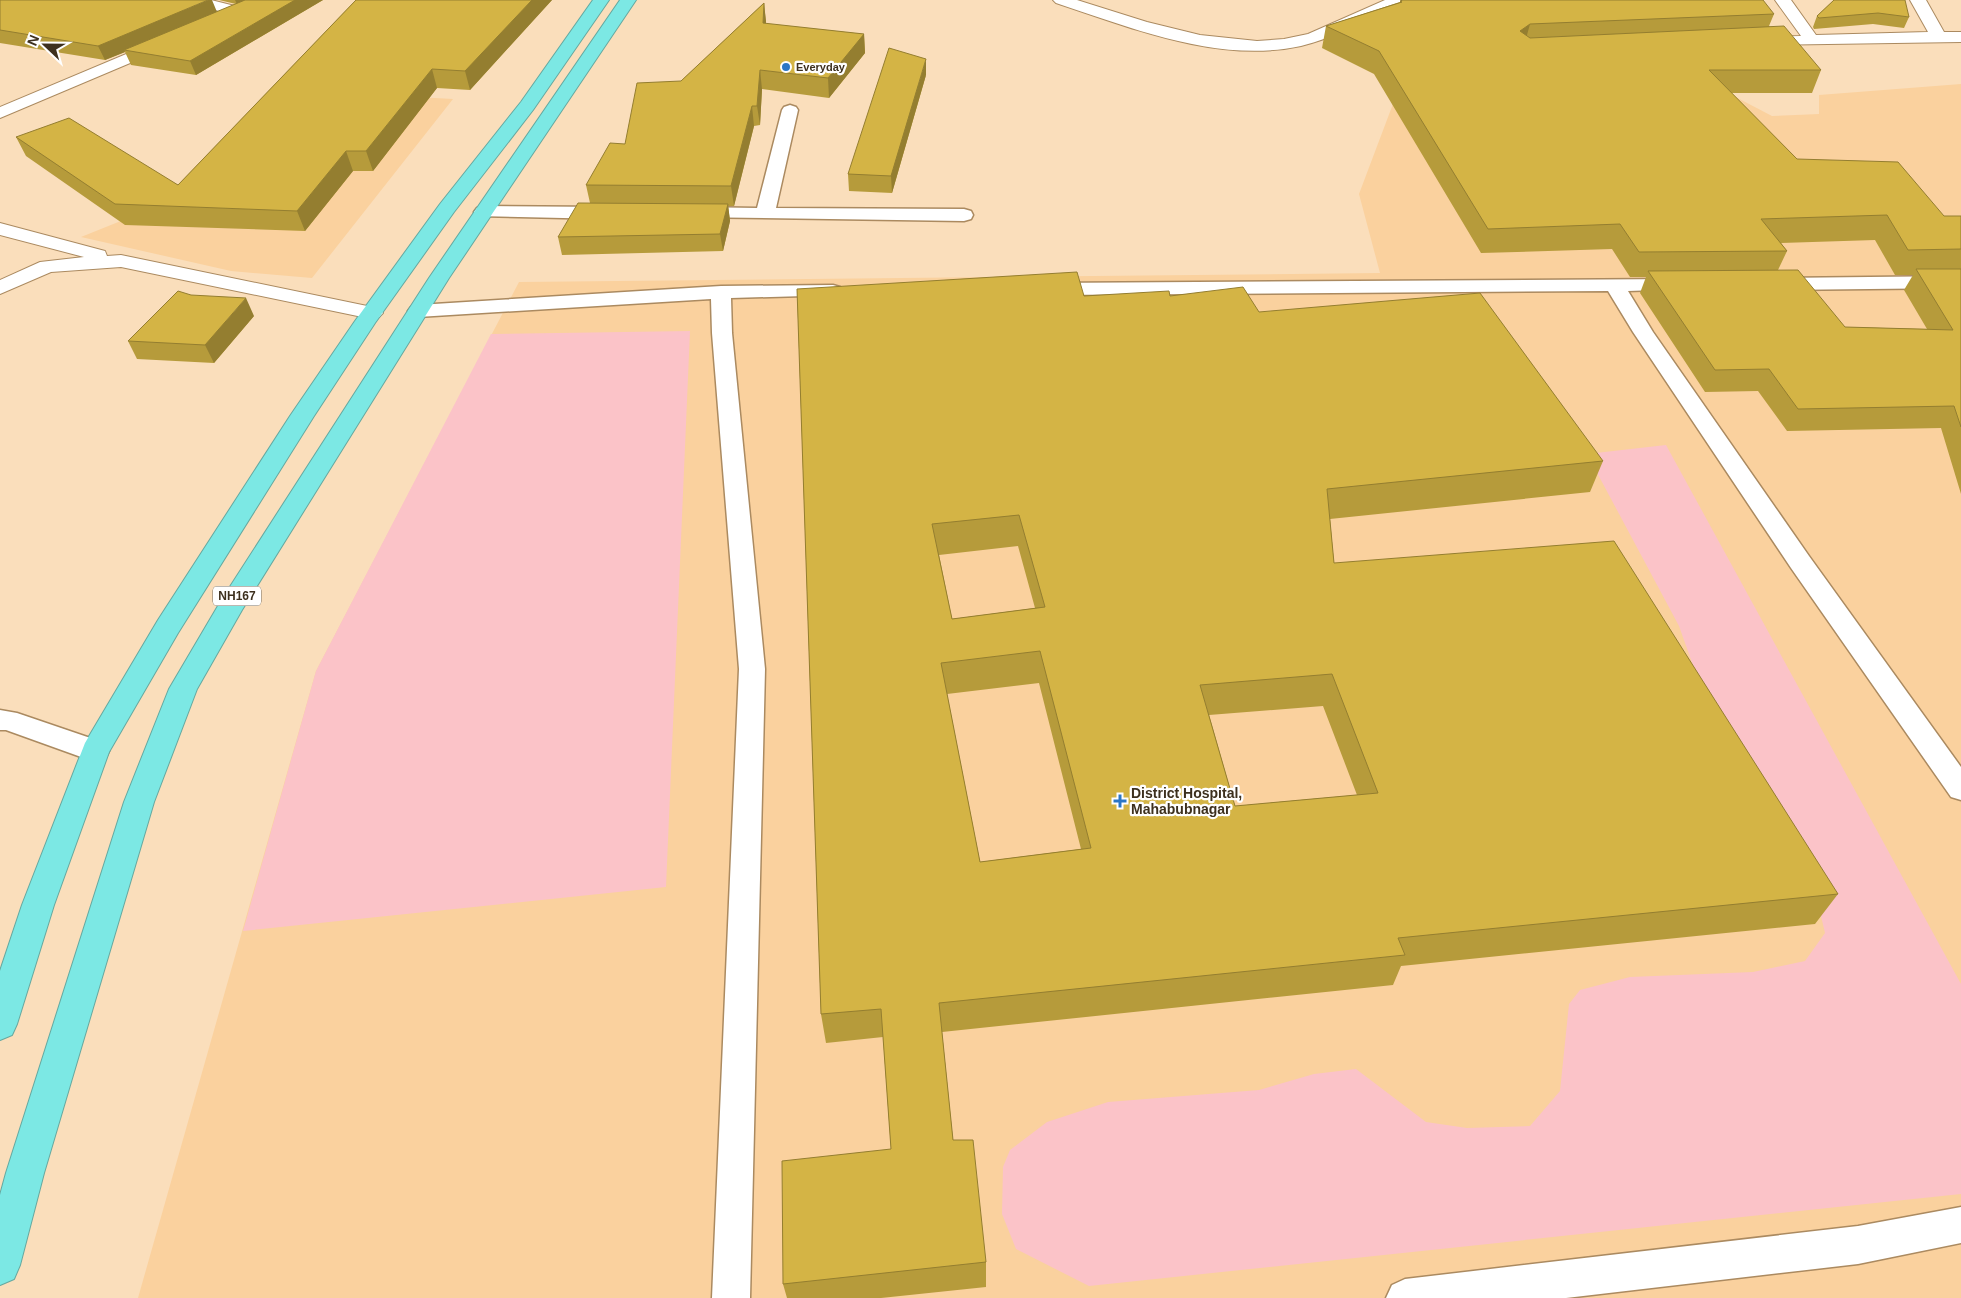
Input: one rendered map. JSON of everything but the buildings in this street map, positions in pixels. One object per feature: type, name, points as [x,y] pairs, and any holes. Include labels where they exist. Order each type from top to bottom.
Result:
[{"type":"highway","name":"NH167","points":[[0,1024],[38,905],[95,751],[168,627],[302,416],[447,208],[509,129],[601,0]]},
{"type":"highway","name":"NH167","points":[[0,1265],[28,1164],[139,802],[183,690],[231,606],[418,312],[483,212],[628,0]]},
{"type":"highway","points":[[509,129],[539,130]]},
{"type":"street","points":[[191,0],[238,11]]},
{"type":"street","points":[[1061,0],[1165,31],[1233,45],[1283,45],[1316,37],[1397,0]]},
{"type":"street","points":[[1783,0],[1812,40]]},
{"type":"street","points":[[1918,0],[1938,36]]},
{"type":"street","points":[[202,26],[256,4]]},
{"type":"street","points":[[1742,43],[1836,38],[1961,37]]},
{"type":"street","points":[[0,113],[174,38]]},
{"type":"street","points":[[0,229],[121,261],[372,313]]},
{"type":"street","points":[[0,288],[47,266],[121,261]]},
{"type":"lane","points":[[765,214],[790,110]]},
{"type":"lane","points":[[483,212],[629,213]]},
{"type":"lane","points":[[678,213],[964,215]]},
{"type":"lane","points":[[1753,284],[1961,282]]},
{"type":"lane","points":[[1029,290],[1694,285]]},
{"type":"lane","points":[[1615,286],[1643,332],[1794,553],[1961,789]]},
{"type":"lane","points":[[418,312],[721,292],[850,291]]},
{"type":"lane","points":[[721,292],[722,333],[752,669],[731,1298]]},
{"type":"lane","points":[[0,720],[7,720],[95,751]]},
{"type":"lane","points":[[1405,1298],[1858,1245],[1961,1225]]},
{"type":"shaded area","name":"District Hospital, Mahabubnagar","points":[[1961,84],[1961,1298],[138,1298],[316,671],[519,282],[1380,273],[1359,194],[1399,88],[1728,93],[1772,116],[1819,114],[1819,95]]},
{"type":"shaded area","points":[[290,90],[453,99],[312,278],[231,271],[81,237],[183,196]]},
{"type":"shaded area","points":[[690,331],[666,887],[243,931],[316,671],[491,334]]},
{"type":"shaded area","points":[[1666,445],[1961,984],[1961,1194],[1089,1286],[1016,1249],[1002,1214],[1003,1167],[1010,1150],[1047,1122],[1108,1102],[1259,1090],[1314,1074],[1356,1069],[1426,1122],[1467,1128],[1530,1126],[1560,1091],[1569,1004],[1580,990],[1630,977],[1753,972],[1805,961],[1825,933],[1812,878],[1710,713],[1679,626],[1587,454]]},
{"type":"place","name":"Everyday","points":[[786,67]]},
{"type":"place","name":"District Hospital, Mahabubnagar","points":[[1120,801]]}]
